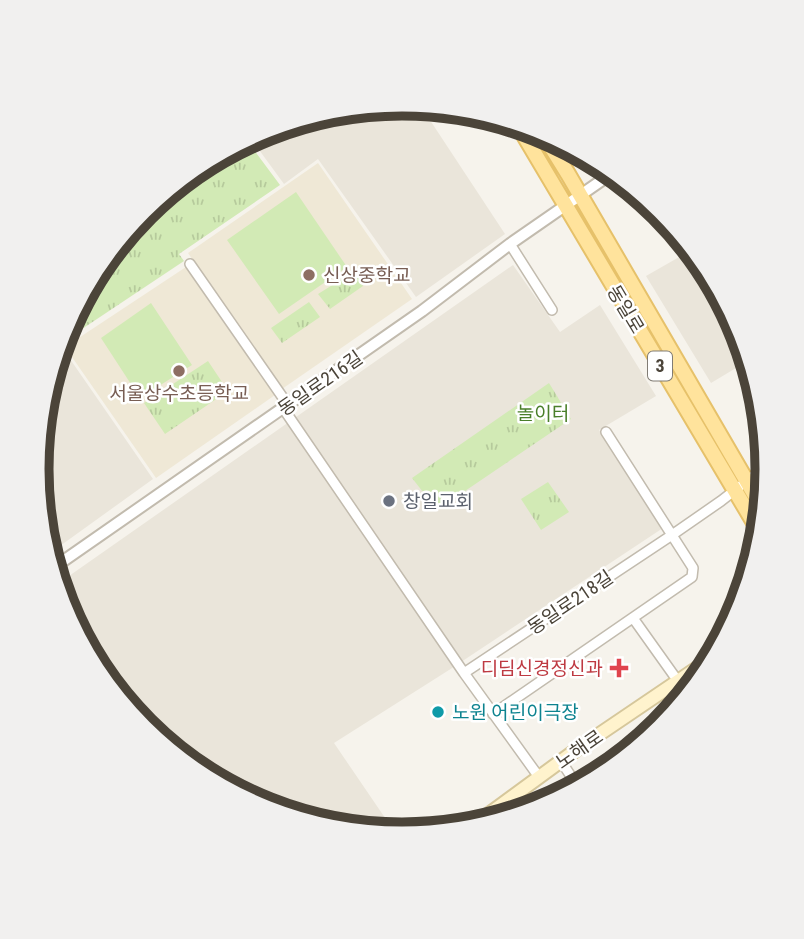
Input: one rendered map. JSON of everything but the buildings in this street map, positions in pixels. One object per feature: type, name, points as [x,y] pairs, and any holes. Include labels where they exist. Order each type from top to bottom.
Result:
[{"type":"main road","name":"동일로","points":[[525,139],[581,234],[740,485],[754,498]]},
{"type":"main road","name":"동일로","points":[[553,151],[740,485],[752,516]]},
{"type":"main road","name":"노해로","points":[[495,809],[561,761],[679,688]]},
{"type":"street","name":"동일로216길","points":[[61,562],[422,311],[509,244],[603,179]]},
{"type":"street","points":[[509,244],[552,310]]},
{"type":"street","points":[[190,264],[464,673],[539,777]]},
{"type":"street","points":[[493,715],[692,577],[694,568],[606,432]]},
{"type":"street","name":"동일로218길","points":[[464,673],[672,535],[755,474]]},
{"type":"street","points":[[633,618],[681,685]]},
{"type":"street","points":[[561,761],[572,778]]},
{"type":"shaded area","points":[[379,117],[428,117],[505,234],[416,297],[318,159],[284,184],[257,148],[289,135],[333,123]]},
{"type":"shaded area","points":[[318,163],[412,299],[282,389],[188,253]]},
{"type":"shaded area","points":[[682,255],[719,313],[739,366],[711,383],[646,276]]},
{"type":"shaded area","points":[[513,265],[560,332],[600,305],[656,396],[599,430],[663,528],[334,743],[388,822],[333,816],[289,804],[225,775],[187,750],[152,719],[108,666],[85,626],[66,578]]},
{"type":"shaded area","points":[[186,267],[275,395],[156,478],[69,353],[73,342]]},
{"type":"shaded area","points":[[68,356],[153,479],[58,547],[50,493],[50,446],[56,401]]},
{"type":"green space","points":[[254,149],[280,185],[179,254],[184,261],[77,333],[108,273],[152,220],[187,189]]},
{"type":"green space","points":[[296,192],[347,267],[279,314],[227,240]]},
{"type":"green space","points":[[355,271],[363,286],[330,309],[318,294]]},
{"type":"green space","points":[[309,302],[320,317],[282,343],[271,328]]},
{"type":"green space","points":[[151,303],[192,365],[140,398],[101,338]]},
{"type":"green space","points":[[208,361],[228,391],[165,434],[144,403]]},
{"type":"green space","name":"놀이터","points":[[549,383],[571,419],[437,510],[412,478]]},
{"type":"green space","points":[[548,482],[569,512],[541,530],[521,499]]},
{"type":"place","name":"신상중학교","points":[[309,275]]},
{"type":"place","name":"서울상수초등학교","points":[[179,371]]},
{"type":"place","name":"창일교회","points":[[389,501]]},
{"type":"place","name":"디딤신경정신과","points":[[619,668]]},
{"type":"place","name":"노원 어린이극장","points":[[438,712]]}]
